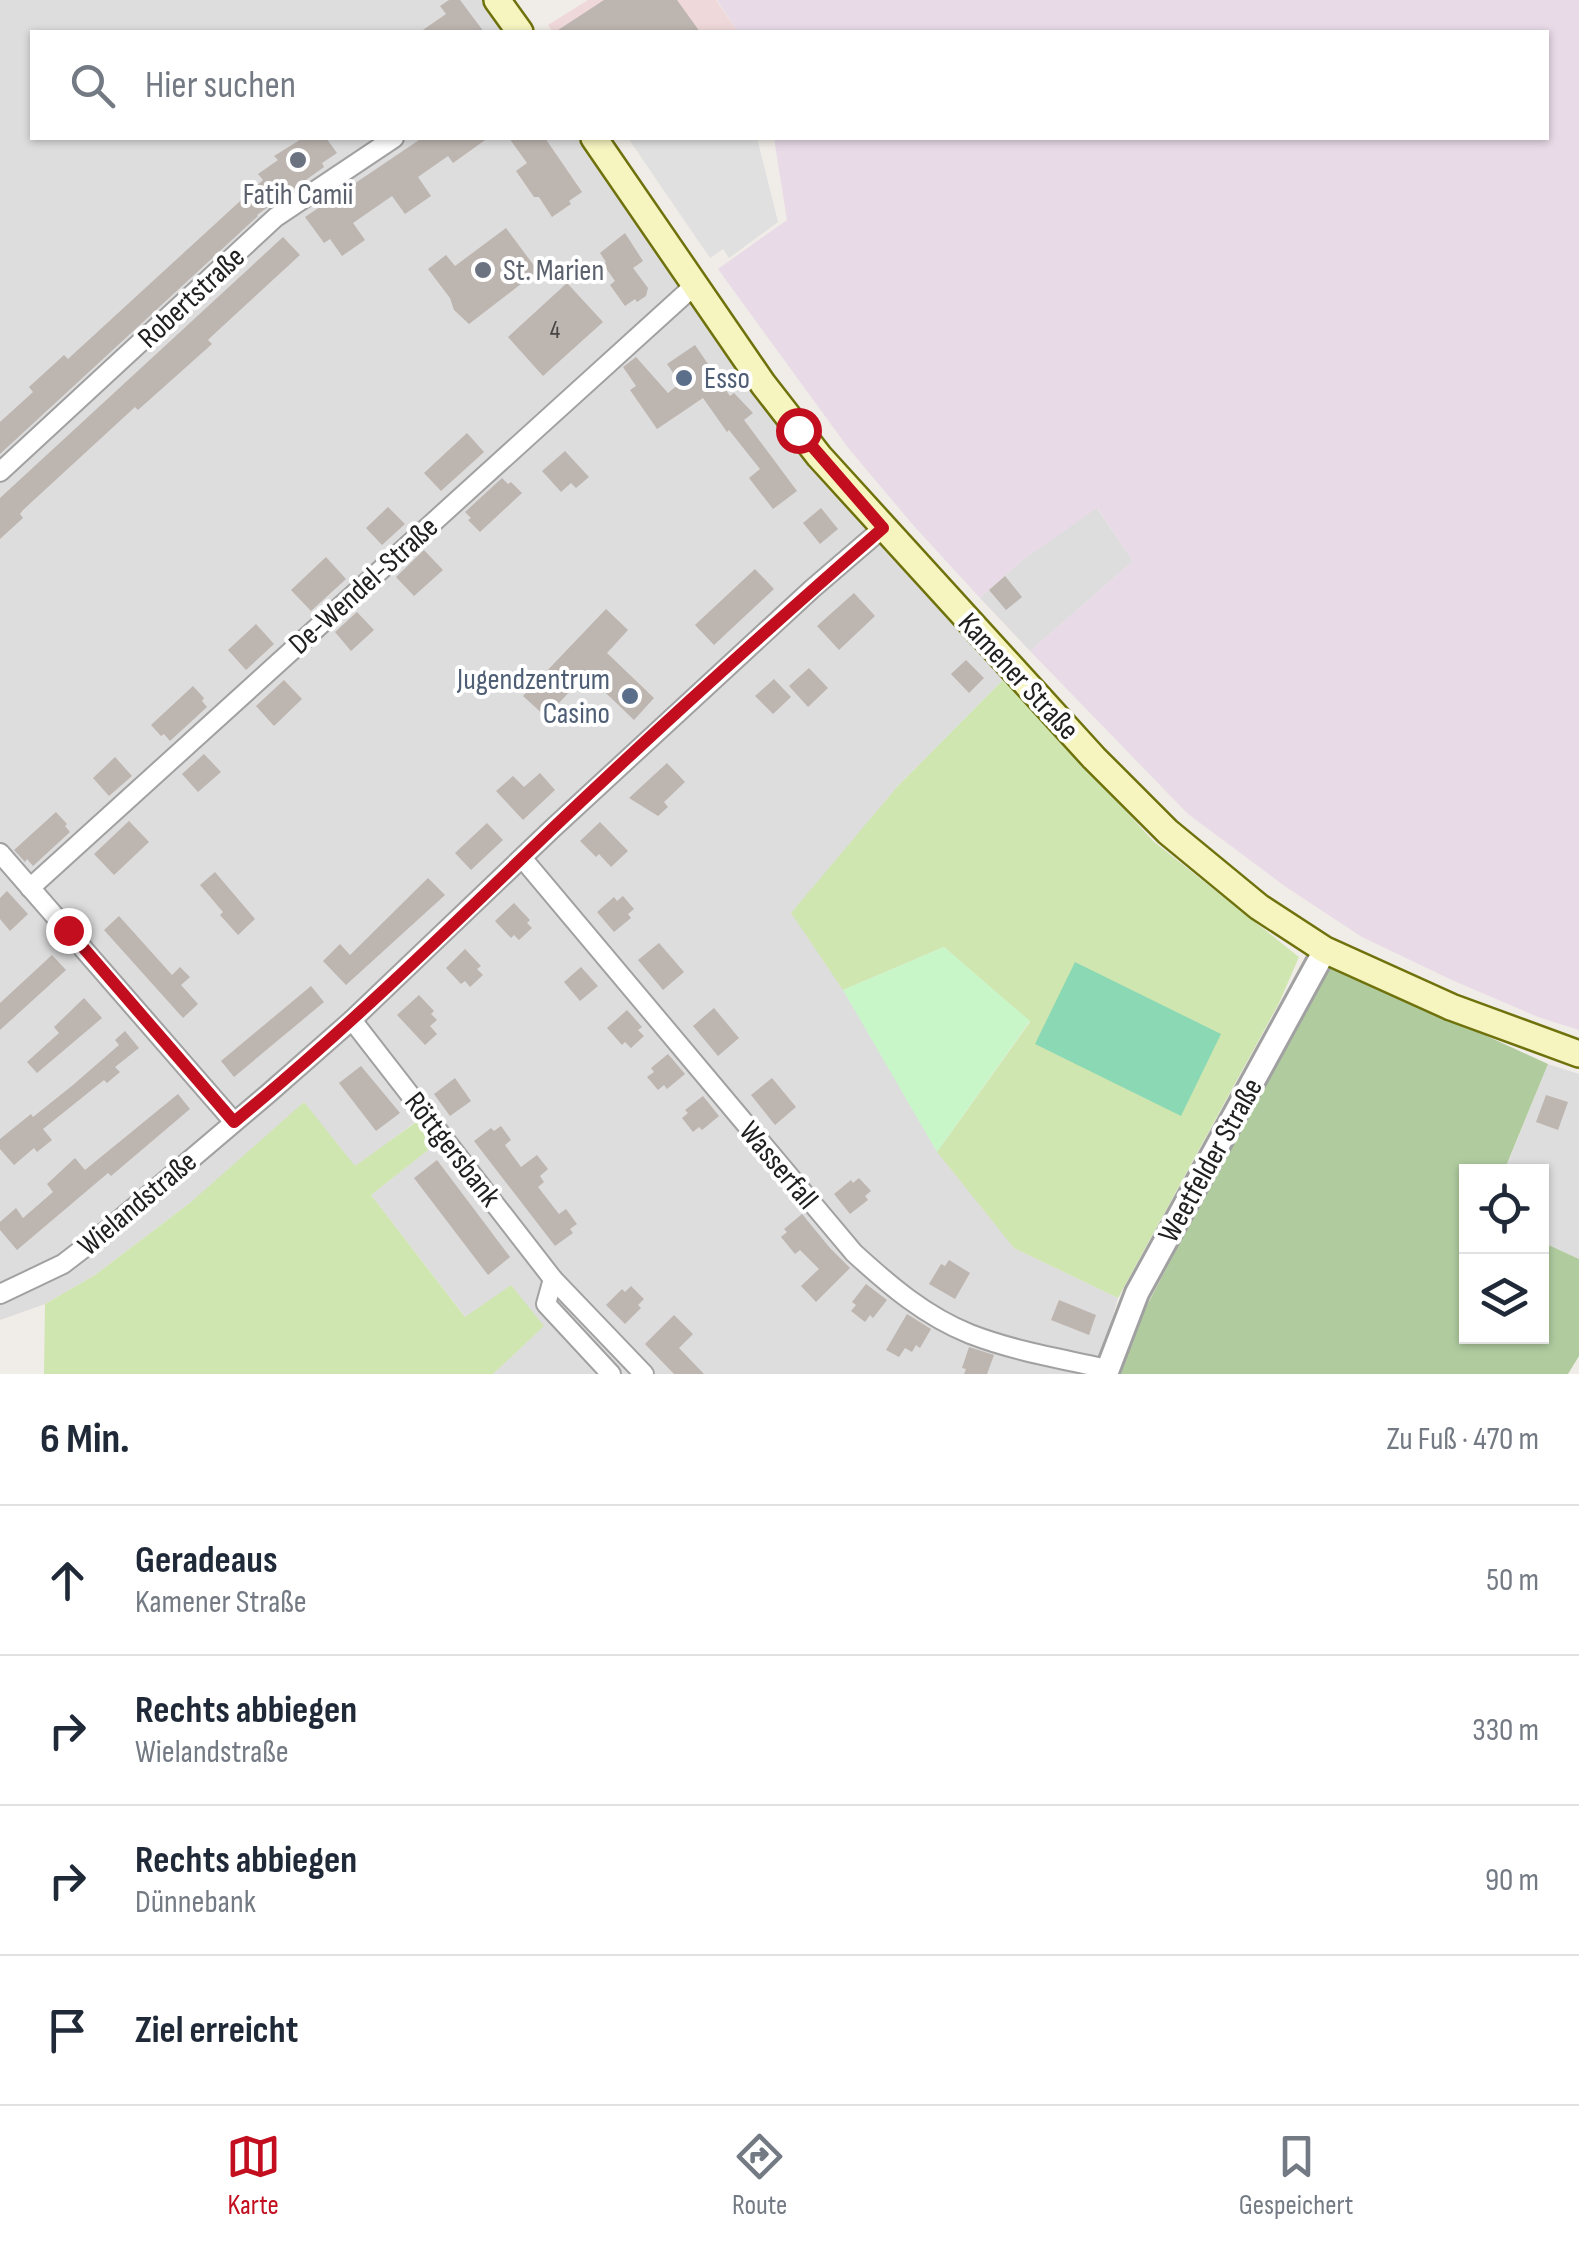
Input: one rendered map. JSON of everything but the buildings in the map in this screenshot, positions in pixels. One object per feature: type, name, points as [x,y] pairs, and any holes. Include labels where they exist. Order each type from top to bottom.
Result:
[{"type":"main road","points":[[497,0],[519,30]]},
{"type":"main road","name":"Kamener Straße","points":[[595,140],[763,384],[819,456],[1094,758],[1168,832],[1259,907],[1325,950],[1452,1008],[1579,1054]]},
{"type":"street","name":"Robertstraße","points":[[0,472],[276,218],[391,140]]},
{"type":"street","name":"De-Wendel-Straße","points":[[30,888],[696,284]]},
{"type":"street","name":"Wielandstraße","points":[[0,1294],[63,1264],[110,1228],[352,1020],[812,589],[883,528]]},
{"type":"street","points":[[0,853],[234,1122]]},
{"type":"street","name":"Wasserfall","points":[[522,859],[854,1253],[897,1291],[968,1333],[1107,1372]]},
{"type":"street","name":"Weetfelder Straße","points":[[1107,1372],[1137,1293],[1325,950]]},
{"type":"street","name":"Röttgersbank","points":[[352,1020],[553,1278],[644,1374]]},
{"type":"street","name":"Röttgersbank","points":[[553,1278],[546,1304],[611,1374],[628,1358]]},
{"type":"shaded area","points":[[0,0],[483,0],[504,30],[30,30],[30,140],[580,140],[666,263],[1006,677],[897,787],[843,990],[1014,1248],[1118,1298],[1096,1374],[493,1374],[543,1326],[466,1318],[371,1195],[436,1143],[418,1120],[355,1167],[191,1202],[95,1275],[45,1304],[0,1320]]},
{"type":"shaded area","points":[[588,0],[716,0],[737,30],[552,30],[548,25]]},
{"type":"shaded area","points":[[717,0],[1579,0],[1579,1030],[1454,981],[1362,937],[1286,887],[1188,814],[1030,651],[1133,561],[1097,508],[1020,562],[980,598],[849,449],[718,269],[787,220],[774,140],[1549,140],[1549,30],[737,30]]},
{"type":"shaded area","points":[[629,140],[758,140],[778,222],[729,258],[723,249],[710,258]]},
{"type":"shaded area","points":[[1096,507],[1133,561],[1030,651],[980,598],[1020,562]]},
{"type":"shaded area","points":[[1548,1064],[1579,1074],[1579,1259],[1549,1245],[1549,1164],[1507,1164]]},
{"type":"green space","points":[[1006,677],[1153,841],[1299,957],[1279,1003],[1118,1298],[1014,1248],[937,1152],[1030,1022],[944,947],[843,990],[791,913],[897,787]]},
{"type":"green space","points":[[944,947],[1030,1021],[937,1152],[843,990]]},
{"type":"green space","points":[[1331,957],[1439,1014],[1548,1064],[1507,1164],[1459,1164],[1459,1344],[1549,1344],[1549,1245],[1579,1259],[1579,1356],[1568,1374],[1120,1374],[1137,1324]]},
{"type":"green space","points":[[1075,962],[1221,1034],[1181,1116],[1035,1044]]},
{"type":"green space","points":[[304,1102],[355,1166],[419,1120],[437,1143],[371,1195],[465,1317],[511,1285],[544,1326],[493,1374],[44,1374],[45,1304],[95,1275],[191,1202]]},
{"type":"place","name":"Fatih Camii","points":[[298,160]]},
{"type":"place","name":"St. Marien","points":[[483,270]]},
{"type":"place","name":"Esso","points":[[684,378]]},
{"type":"place","name":"Jugendzentrum Casino","points":[[630,696]]},
{"type":"route","points":[[68,930],[234,1122],[352,1020],[662,727],[883,528],[798,430]]}]
